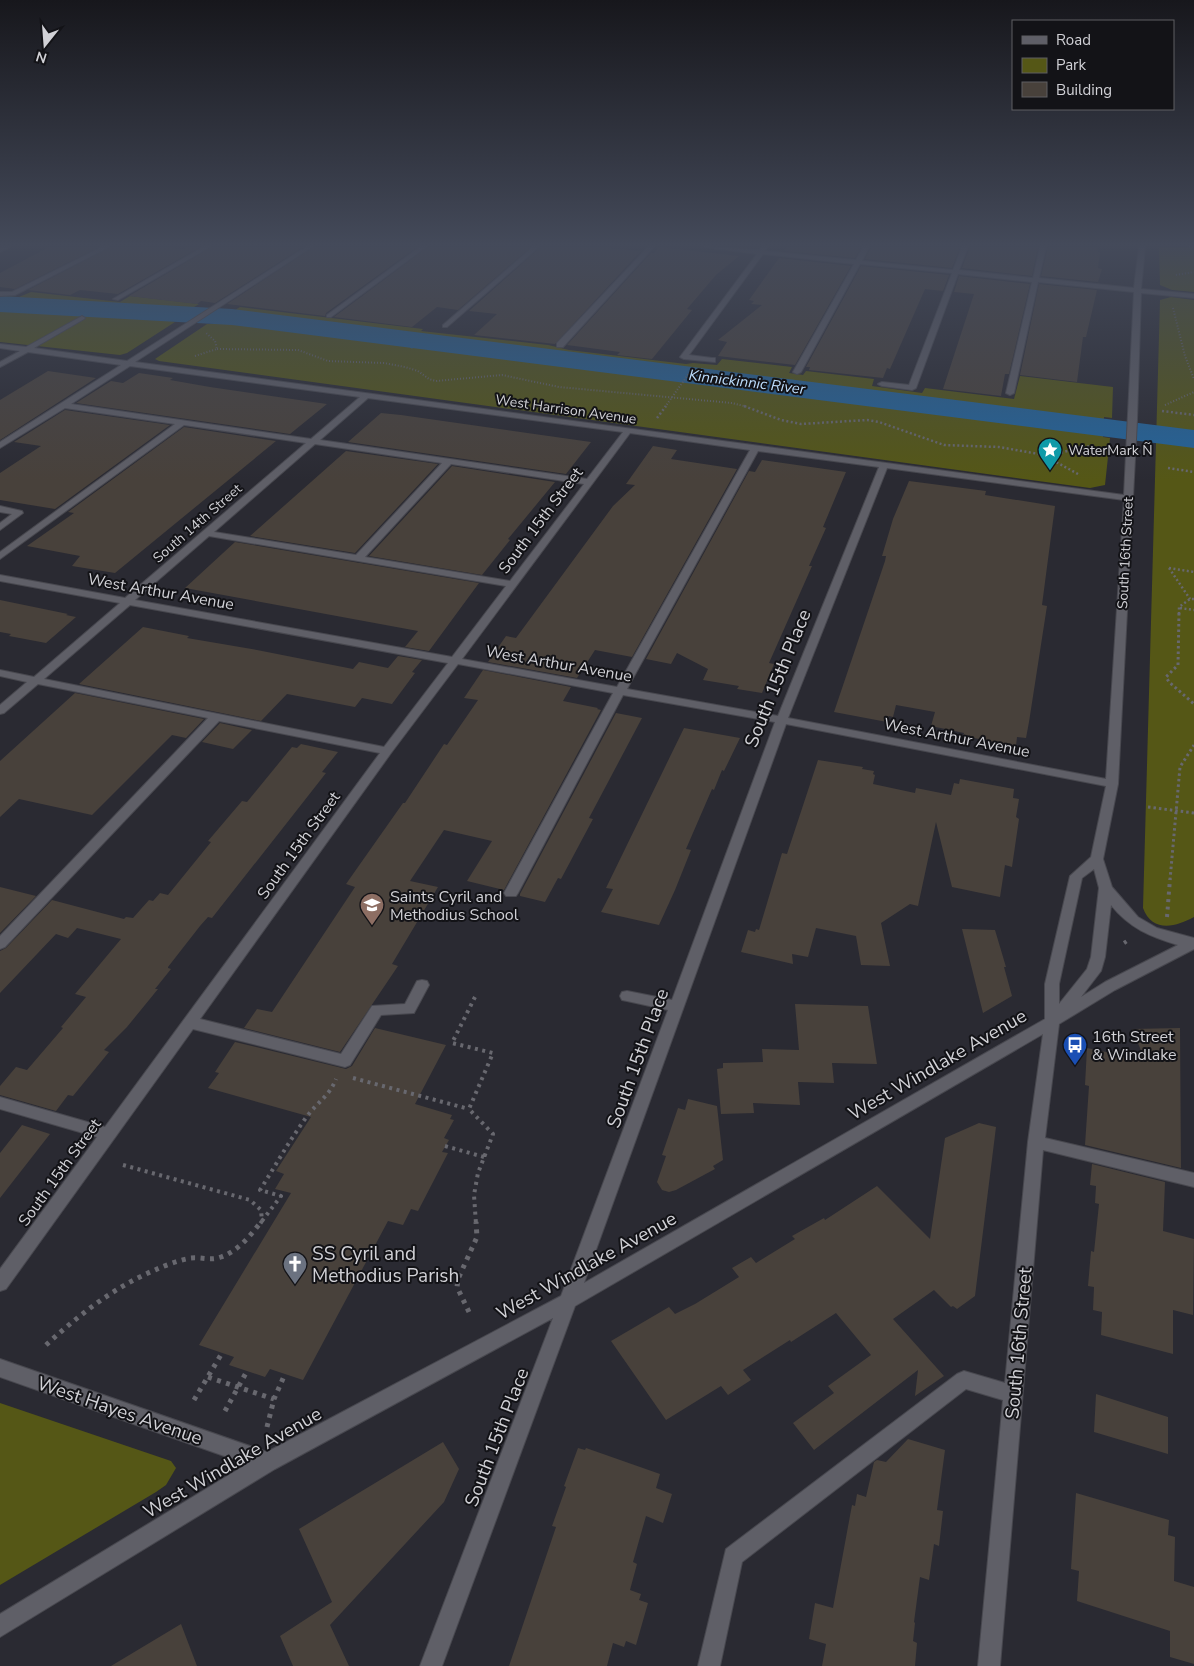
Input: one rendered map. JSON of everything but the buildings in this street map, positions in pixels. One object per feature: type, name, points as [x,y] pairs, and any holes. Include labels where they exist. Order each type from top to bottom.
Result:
[{"type":"street","points":[[0,365],[70,325]]},
{"type":"street","points":[[0,446],[187,325]]},
{"type":"street","points":[[560,345],[579,325]]},
{"type":"street","points":[[708,325],[684,357],[712,360]]},
{"type":"street","points":[[797,372],[823,325]]},
{"type":"street","points":[[882,384],[912,388],[935,325]]},
{"type":"street","points":[[1010,393],[1025,325]]},
{"type":"street","name":"South 16th Street","points":[[1052,1022],[1094,971],[1098,957],[1106,888],[1097,858],[1112,784],[1132,441],[1137,325]]},
{"type":"street","name":"West Harrison Avenue","points":[[0,346],[1128,498]]},
{"type":"street","name":"South 14th Street","points":[[0,711],[367,395]]},
{"type":"street","points":[[63,405],[589,482]]},
{"type":"street","points":[[0,556],[183,422]]},
{"type":"street","name":"South 15th Street","points":[[0,1283],[387,751],[628,431]]},
{"type":"street","points":[[510,893],[755,448]]},
{"type":"street","points":[[359,558],[449,461]]},
{"type":"street","name":"South 15th Place","points":[[431,1666],[568,1301],[781,720],[884,465]]},
{"type":"street","points":[[0,509],[19,513],[0,526]]},
{"type":"street","points":[[206,533],[512,584]]},
{"type":"street","name":"West Arthur Avenue","points":[[0,578],[781,720],[1112,784]]},
{"type":"street","points":[[0,672],[387,751]]},
{"type":"street","points":[[0,944],[217,716]]},
{"type":"street","name":"South 16th Street","points":[[989,1666],[1036,1142],[1052,1022],[1052,984],[1076,876],[1097,858]]},
{"type":"street","points":[[1106,888],[1116,904],[1145,930],[1193,944]]},
{"type":"street","name":"West Windlake Avenue","points":[[0,1626],[268,1462],[568,1301],[1052,1022],[1110,986],[1193,944]]},
{"type":"street","points":[[189,1022],[346,1061],[377,1010],[409,1009],[422,985]]},
{"type":"street","points":[[628,996],[677,1006]]},
{"type":"street","points":[[0,1103],[107,1134]]},
{"type":"street","points":[[1036,1142],[1194,1180]]},
{"type":"street","name":"West Hayes Avenue","points":[[0,1368],[268,1462]]},
{"type":"street","points":[[709,1666],[733,1556],[964,1380],[1013,1394]]},
{"type":"path","points":[[1178,325],[1185,356],[1194,379]]},
{"type":"path","points":[[202,330],[212,337],[216,348]]},
{"type":"path","points":[[191,356],[216,348],[298,350],[328,361],[384,363],[405,367],[418,371],[429,379],[436,381],[502,375],[559,387],[732,404],[781,420],[801,424],[867,420],[879,422],[944,445],[999,447],[1050,456],[1081,447],[1095,446]]},
{"type":"path","points":[[656,419],[680,385]]},
{"type":"path","points":[[1165,405],[1194,392]]},
{"type":"path","points":[[1162,412],[1194,415]]},
{"type":"path","points":[[1050,456],[1056,462],[1079,475]]},
{"type":"path","points":[[1168,468],[1194,472]]},
{"type":"path","points":[[1179,608],[1192,599],[1168,568],[1194,572]]},
{"type":"path","points":[[1179,608],[1194,610]]},
{"type":"path","points":[[1179,608],[1178,665],[1166,677],[1169,682],[1194,704]]},
{"type":"path","points":[[1167,918],[1180,767],[1194,745]]},
{"type":"path","points":[[1148,807],[1194,813]]},
{"type":"path","points":[[469,1109],[493,1053],[452,1043],[475,998]]},
{"type":"path","points":[[46,1345],[70,1321],[108,1294],[173,1263],[195,1258],[214,1259],[230,1253],[246,1240],[281,1196],[260,1190],[310,1112],[325,1100],[334,1087],[338,1074],[346,1061]]},
{"type":"path","points":[[338,1074],[469,1109],[493,1134],[484,1157],[474,1195],[477,1237],[458,1279],[457,1287],[469,1312]]},
{"type":"path","points":[[445,1146],[484,1157]]},
{"type":"path","points":[[123,1165],[250,1200],[262,1210],[262,1221]]},
{"type":"path","points":[[194,1400],[222,1353]]},
{"type":"path","points":[[225,1411],[247,1371]]},
{"type":"path","points":[[267,1427],[274,1399],[285,1374]]},
{"type":"path","points":[[208,1377],[274,1399]]},
{"type":"green space","points":[[0,325],[171,325],[127,353],[120,355],[0,342]]},
{"type":"green space","points":[[206,325],[388,325],[423,329],[421,331],[548,345],[569,350],[686,364],[717,365],[722,359],[792,367],[789,373],[803,375],[806,371],[874,379],[872,386],[922,393],[925,388],[1014,399],[1020,376],[1113,387],[1112,418],[1104,417],[1103,437],[1110,438],[1105,485],[1090,488],[155,359]]},
{"type":"green space","points":[[1159,325],[1194,325],[1194,917],[1187,921],[1165,926],[1152,921],[1143,908]]},
{"type":"green space","points":[[0,1403],[171,1461],[176,1468],[166,1485],[156,1492],[0,1585]]},
{"type":"waterway","name":"Kinnickinnic River","points":[[293,325],[1194,439]]},
{"type":"waterway","name":"Kinnickinnic River","points":[[405,338],[412,346]]},
{"type":"place","name":"WaterMark Ñ","points":[[1050,471]]},
{"type":"place","name":"Saints Cyril and Methodius School","points":[[372,926]]},
{"type":"place","name":"16th Street & Windlake","points":[[1075,1066]]},
{"type":"place","name":"SS Cyril and Methodius Parish","points":[[295,1285]]}]
